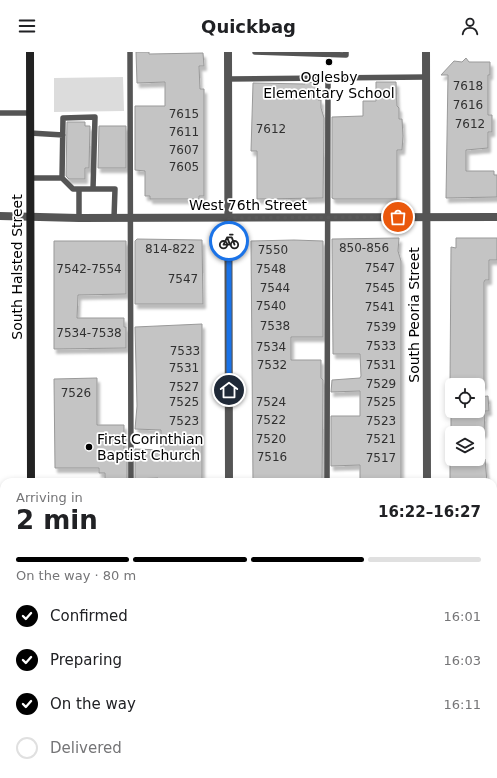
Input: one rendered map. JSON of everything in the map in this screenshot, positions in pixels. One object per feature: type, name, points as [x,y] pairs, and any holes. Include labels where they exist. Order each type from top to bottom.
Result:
[{"type":"main road","name":"South Halsted Street","points":[[30,52],[31,478]]},
{"type":"street","points":[[228,52],[229,478]]},
{"type":"street","name":"South Peoria Street","points":[[426,52],[427,478]]},
{"type":"street","name":"West 76th Street","points":[[0,216],[79,218],[497,217]]},
{"type":"lane","points":[[130,52],[131,478]]},
{"type":"lane","points":[[255,52],[346,55],[346,52]]},
{"type":"lane","points":[[228,79],[426,77]]},
{"type":"lane","points":[[328,78],[328,478]]},
{"type":"lane","points":[[0,113],[30,113]]},
{"type":"lane","points":[[62,178],[63,118],[95,118],[93,189]]},
{"type":"lane","points":[[30,133],[63,135]]},
{"type":"lane","points":[[30,178],[62,178],[74,189],[115,189],[114,218]]},
{"type":"lane","points":[[79,189],[79,218]]},
{"type":"shaded area","points":[[123,77],[124,111],[54,112],[54,78]]},
{"type":"building","points":[[136,52],[149,52],[149,54],[203,53],[204,66],[199,66],[200,89],[204,89],[204,196],[199,196],[199,199],[150,199],[150,196],[145,196],[145,171],[135,170],[135,106],[165,106],[165,82],[137,83]]},
{"type":"building","points":[[466,58],[469,62],[490,62],[490,75],[488,75],[488,115],[492,115],[492,132],[488,132],[488,148],[466,150],[466,171],[494,171],[494,175],[497,175],[497,197],[446,198],[448,75],[441,75],[454,61],[462,62]]},
{"type":"building","points":[[305,82],[317,83],[318,100],[321,100],[321,108],[324,118],[323,198],[257,199],[257,151],[251,151],[253,83],[305,84]]},
{"type":"building","points":[[376,82],[396,82],[397,106],[399,108],[399,119],[402,119],[403,136],[402,150],[397,150],[397,199],[334,199],[332,198],[332,117],[363,116],[363,101],[376,101]]},
{"type":"building","points":[[67,122],[85,122],[85,126],[90,126],[89,168],[85,168],[85,179],[69,179],[66,176]]},
{"type":"building","points":[[99,126],[126,126],[126,168],[98,168]]},
{"type":"building","points":[[399,238],[398,251],[401,261],[401,478],[360,478],[360,465],[331,466],[331,416],[360,416],[360,391],[331,392],[332,380],[360,378],[361,376],[360,354],[333,354],[332,239]]},
{"type":"building","points":[[456,238],[497,238],[497,260],[489,260],[489,280],[485,280],[484,282],[484,378],[450,378],[451,247],[456,248]]},
{"type":"building","points":[[137,239],[202,240],[203,304],[135,304],[135,241]]},
{"type":"building","points":[[54,241],[126,241],[126,294],[78,295],[77,318],[124,318],[124,327],[126,327],[126,348],[54,349]]},
{"type":"building","points":[[251,241],[323,241],[323,337],[291,337],[291,360],[321,360],[321,378],[323,380],[322,478],[253,478]]},
{"type":"building","points":[[202,324],[202,478],[135,478],[135,449],[161,450],[161,430],[135,429],[137,406],[135,327]]},
{"type":"building","name":"First Corinthian Baptist Church","points":[[97,378],[97,425],[124,425],[124,449],[127,449],[127,478],[105,478],[105,473],[99,473],[99,468],[55,468],[54,379]]},
{"type":"building","points":[[485,396],[488,396],[489,411],[485,411]]},
{"type":"building","points":[[451,418],[485,418],[484,426],[451,426]]},
{"type":"building","points":[[485,459],[487,478],[450,478],[450,466],[485,466]]},
{"type":"way so far","points":[[229,241],[229,218],[398,217]]},
{"type":"place","name":"Oglesby Elementary School","points":[[329,62]]},
{"type":"place","name":"First Corinthian Baptist Church","points":[[89,447]]},
{"type":"route","points":[[229,241],[229,390]]}]
